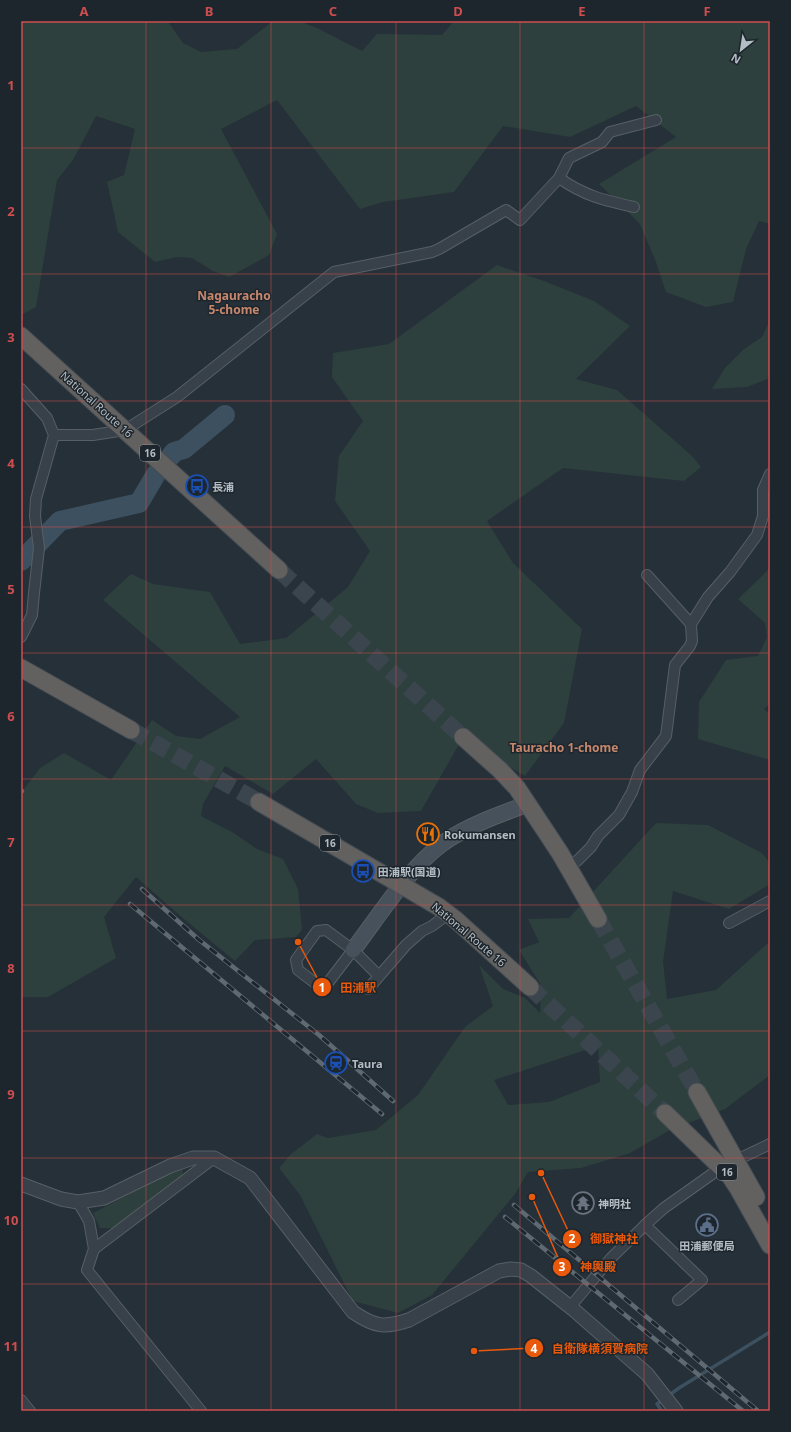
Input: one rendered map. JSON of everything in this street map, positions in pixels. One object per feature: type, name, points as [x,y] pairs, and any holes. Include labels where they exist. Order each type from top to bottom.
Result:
[{"type":"highway","name":"National Route 16","points":[[21,336],[279,570]]},
{"type":"highway","points":[[21,668],[131,730]]},
{"type":"highway","points":[[463,737],[500,770],[517,788],[569,866],[598,919]]},
{"type":"highway","name":"National Route 16","points":[[259,802],[428,900],[448,914],[530,987]]},
{"type":"highway","name":"16","points":[[698,1092],[738,1188],[770,1245]]},
{"type":"highway","name":"16","points":[[665,1113],[729,1164],[770,1221]]},
{"type":"main road","points":[[353,950],[402,885],[424,860],[443,843],[466,830],[528,804]]},
{"type":"street","points":[[54,435],[93,435],[124,430],[177,397],[334,272],[432,252],[506,210],[520,220],[559,178],[569,158],[602,142],[610,132],[656,120]]},
{"type":"street","points":[[559,178],[576,189],[601,200],[634,207]]},
{"type":"street","points":[[21,389],[47,418],[54,435],[36,499],[35,516],[39,548],[32,615],[21,637]]},
{"type":"street","points":[[569,866],[578,860],[591,847],[598,836],[618,815],[632,792],[640,770],[666,736],[675,665],[690,646],[692,641],[691,624],[708,597],[730,572],[757,535],[763,516],[763,490],[769,476]]},
{"type":"street","points":[[646,575],[691,624]]},
{"type":"street","points":[[729,923],[770,901]]},
{"type":"street","points":[[368,990],[406,945],[422,931],[432,926],[448,914]]},
{"type":"street","points":[[353,950],[327,984],[319,986],[298,970],[296,960],[317,930],[326,930],[353,950],[380,976]]},
{"type":"street","points":[[570,1307],[612,1258],[664,1208],[729,1164],[770,1144]]},
{"type":"street","points":[[21,1184],[61,1199],[78,1202],[104,1198],[170,1166],[193,1158],[214,1158],[250,1178],[353,1312],[366,1321],[384,1325],[409,1320],[499,1271],[511,1269],[521,1270],[531,1276],[570,1307],[647,1374],[676,1411]]},
{"type":"street","points":[[94,1249],[214,1158]]},
{"type":"street","points":[[78,1202],[89,1221],[94,1249],[87,1270],[201,1411]]},
{"type":"street","points":[[645,1225],[702,1280],[678,1300]]},
{"type":"street","points":[[21,1400],[30,1411]]},
{"type":"green space","points":[[21,21],[174,21],[169,23],[183,43],[201,52],[237,49],[273,21],[299,21],[317,28],[362,51],[377,34],[442,35],[454,21],[770,21],[770,224],[759,221],[746,249],[733,302],[706,307],[666,292],[656,262],[640,224],[599,184],[676,137],[636,106],[570,137],[503,126],[454,192],[383,202],[360,209],[277,100],[221,129],[277,234],[269,255],[229,277],[213,271],[192,258],[177,257],[155,262],[118,232],[107,182],[124,175],[135,129],[96,116],[73,160],[57,180],[36,307],[21,315]]},
{"type":"green space","points":[[497,265],[544,281],[594,301],[630,326],[576,379],[617,390],[692,456],[701,467],[684,481],[563,468],[487,521],[513,563],[582,629],[564,723],[525,776],[462,739],[421,811],[378,813],[356,804],[316,759],[273,794],[225,766],[203,804],[201,816],[232,832],[257,849],[283,859],[298,889],[302,930],[296,937],[255,940],[235,961],[136,877],[104,917],[116,958],[48,997],[21,997],[21,793],[40,768],[64,753],[111,780],[152,720],[176,736],[200,739],[240,717],[103,600],[131,574],[153,584],[210,592],[240,644],[286,638],[348,587],[370,551],[335,501],[339,456],[363,421],[332,377],[333,353],[389,344]]},
{"type":"green space","points":[[770,320],[770,378],[747,387],[712,389],[725,368],[744,349],[762,337]]},
{"type":"green space","points":[[770,564],[770,704],[764,709],[770,714],[770,760],[698,739],[699,702],[726,660],[758,656],[767,637],[765,623],[738,599],[767,571]]},
{"type":"green space","points":[[656,823],[708,825],[762,853],[770,863],[770,884],[729,909],[673,891],[663,962],[667,999],[716,990],[770,941],[770,1075],[725,1109],[670,1130],[630,1153],[581,1168],[528,1172],[515,1194],[432,1295],[398,1313],[353,1301],[300,1195],[279,1168],[291,1154],[317,1134],[328,1138],[376,1130],[418,1095],[465,1027],[493,1006],[479,965],[503,989],[525,998],[540,1013],[541,985],[519,950],[539,942],[528,919],[569,918]],"holes":[[[598,1046],[600,1082],[549,1102],[508,1105],[494,1080]]]},
{"type":"green space","points":[[180,1168],[183,1170],[182,1176],[114,1228],[100,1228],[93,1213]]},
{"type":"waterway","points":[[171,456],[174,452],[184,449],[225,415]]},
{"type":"waterway","points":[[21,561],[60,521],[139,503],[156,474]]},
{"type":"waterway","points":[[662,1411],[657,1404],[679,1388],[770,1332]]},
{"type":"tunnel","points":[[279,570],[463,737]]},
{"type":"tunnel","points":[[131,730],[259,802]]},
{"type":"tunnel","points":[[598,919],[697,1092]]},
{"type":"tunnel","points":[[530,987],[665,1113]]},
{"type":"railway","points":[[142,889],[198,939],[319,1035],[393,1101]]},
{"type":"railway","points":[[130,904],[382,1114]]},
{"type":"railway","points":[[514,1205],[758,1411]]},
{"type":"railway","points":[[505,1217],[743,1411]]},
{"type":"place","name":"長浦","points":[[197,486]]},
{"type":"place","name":"Rokumansen","points":[[428,834]]},
{"type":"place","name":"田浦駅(国道)","points":[[363,871]]},
{"type":"place","name":"田浦駅","points":[[298,942]]},
{"type":"place","name":"Taura","points":[[336,1063]]},
{"type":"place","name":"御獄神社","points":[[541,1173]]},
{"type":"place","name":"神輿殿","points":[[532,1197]]},
{"type":"place","name":"神明社","points":[[583,1203]]},
{"type":"place","name":"田浦郵便局","points":[[707,1225]]},
{"type":"place","name":"自衛隊横須賀病院","points":[[474,1351]]},
{"type":"district","name":"Nagauracho 5-chome","points":[[234,302]]},
{"type":"district","name":"Tauracho 1-chome","points":[[564,747]]}]
